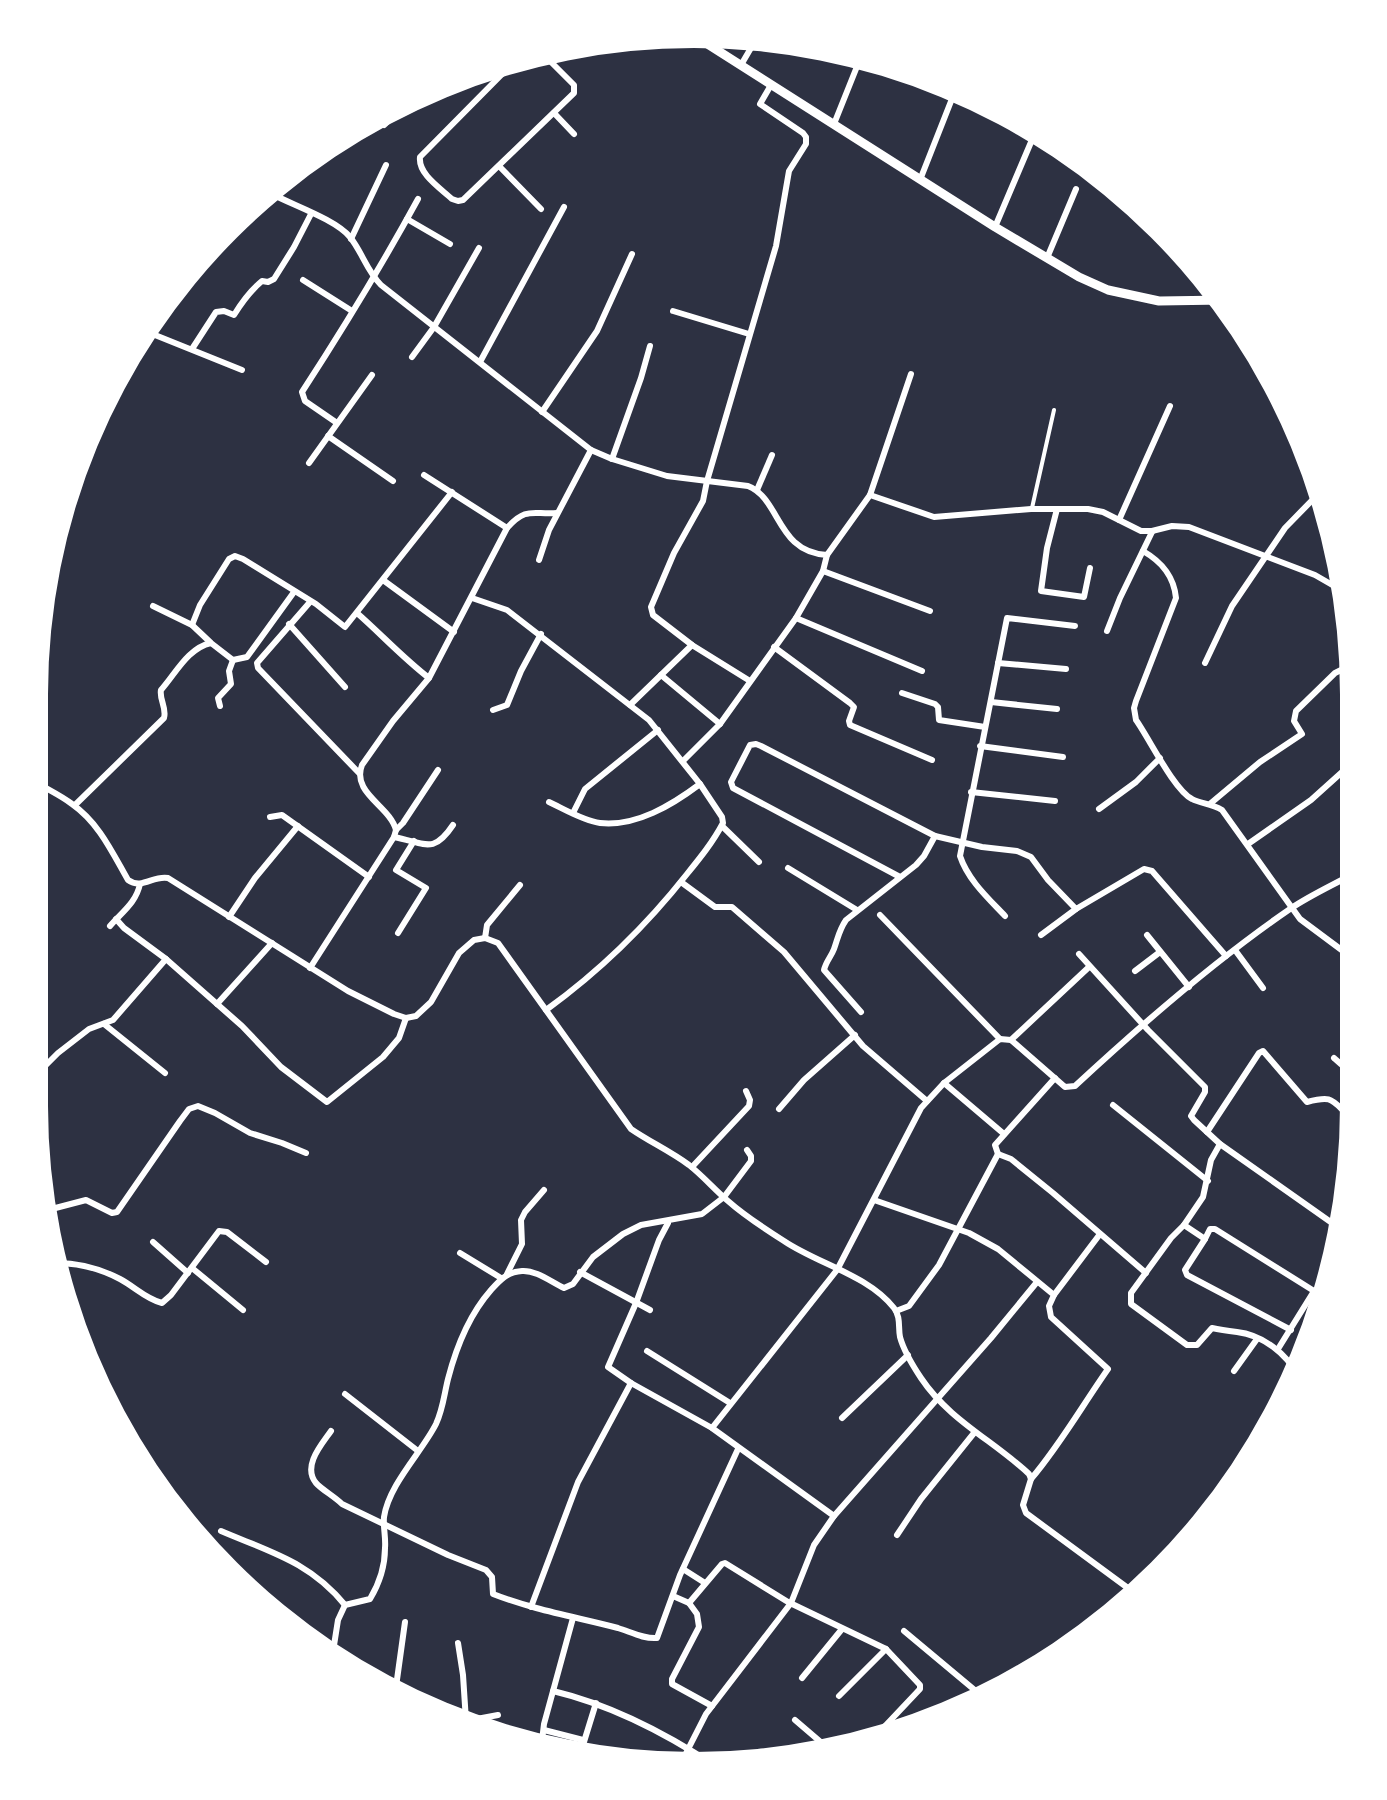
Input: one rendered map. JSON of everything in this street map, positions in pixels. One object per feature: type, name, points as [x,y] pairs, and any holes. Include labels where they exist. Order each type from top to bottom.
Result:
[{"type":"street","points":[[717,49],[995,227],[1091,282],[1159,301],[1206,300]]},
{"type":"street","points":[[742,65],[750,50]]},
{"type":"street","points":[[499,78],[420,157],[418,164],[458,202],[576,89],[552,64]]},
{"type":"street","points":[[834,124],[856,69]]},
{"type":"street","points":[[750,681],[692,646],[654,615],[652,607],[674,553],[704,501],[777,240],[789,172],[806,144],[802,133],[762,107],[760,102],[771,85]]},
{"type":"street","points":[[920,180],[951,101]]},
{"type":"street","points":[[554,113],[574,134]]},
{"type":"street","points":[[995,227],[1031,143]]},
{"type":"street","points":[[351,239],[386,165]]},
{"type":"street","points":[[499,166],[541,208]]},
{"type":"street","points":[[1047,258],[1076,189]]},
{"type":"street","points":[[280,198],[336,226],[351,239],[373,277],[591,450],[667,476],[758,490],[792,539],[806,549],[827,554]]},
{"type":"street","points":[[337,423],[304,401],[302,392],[342,332],[418,199]]},
{"type":"street","points":[[480,362],[564,207]]},
{"type":"street","points":[[192,349],[216,312],[234,314],[257,286],[271,281],[311,214]]},
{"type":"street","points":[[407,219],[450,244]]},
{"type":"street","points":[[412,358],[479,248]]},
{"type":"street","points":[[542,412],[597,331],[632,254]]},
{"type":"street","points":[[304,280],[352,310]]},
{"type":"street","points":[[673,312],[750,334]]},
{"type":"street","points":[[156,335],[242,370]]},
{"type":"street","points":[[612,459],[650,346]]},
{"type":"street","points":[[684,761],[720,724],[796,618],[823,572],[827,554],[870,496],[911,374]]},
{"type":"street","points":[[309,464],[372,375]]},
{"type":"street","points":[[1120,520],[1170,406]]},
{"type":"street","points":[[328,436],[393,482]]},
{"type":"street","points":[[539,560],[557,514],[591,450]]},
{"type":"street","points":[[758,490],[772,455]]},
{"type":"street","points":[[424,474],[508,528]]},
{"type":"street","points":[[192,625],[200,604],[235,556],[324,610],[342,627],[348,626],[452,492]]},
{"type":"street","points":[[870,496],[931,517],[1028,509],[1088,509],[1104,512],[1141,530],[1189,527],[1330,583]]},
{"type":"street","points":[[1205,663],[1232,606],[1286,528],[1310,503]]},
{"type":"street","points":[[1057,509],[1041,592],[1084,598],[1090,568]]},
{"type":"street","points":[[359,773],[386,730],[429,678],[508,528],[532,511],[557,514]]},
{"type":"street","points":[[1107,631],[1152,531]]},
{"type":"street","points":[[1143,552],[1156,559],[1170,576],[1176,598],[1134,708],[1136,720],[1182,791],[1193,800],[1222,810],[1300,919],[1340,949]]},
{"type":"street","points":[[823,572],[930,611]]},
{"type":"street","points":[[383,580],[454,632]]},
{"type":"street","points":[[234,660],[246,657],[294,592]]},
{"type":"street","points":[[472,598],[507,610],[630,705],[684,761],[722,818],[722,826],[654,915],[602,966],[546,1010]]},
{"type":"street","points":[[310,602],[260,658],[258,668],[359,773],[362,786],[392,818],[395,833]]},
{"type":"street","points":[[153,606],[192,625],[234,660]]},
{"type":"street","points":[[356,613],[429,678]]},
{"type":"street","points":[[796,618],[922,671]]},
{"type":"street","points":[[1005,916],[975,884],[960,856],[982,727],[991,702],[1007,618],[1075,626]]},
{"type":"street","points":[[290,624],[345,687]]},
{"type":"street","points":[[493,710],[507,706],[541,634]]},
{"type":"street","points":[[75,805],[164,718],[161,690],[193,651],[211,643]]},
{"type":"street","points":[[630,705],[692,646]]},
{"type":"street","points":[[774,648],[854,707],[850,725],[932,760]]},
{"type":"street","points":[[220,706],[218,698],[232,684],[229,671],[234,660]]},
{"type":"street","points":[[998,663],[1066,669]]},
{"type":"street","points":[[1210,803],[1302,734],[1294,721],[1296,712],[1339,672]]},
{"type":"street","points":[[661,674],[720,724]]},
{"type":"street","points":[[902,693],[935,704],[939,720],[982,727]]},
{"type":"street","points":[[991,702],[1057,709]]},
{"type":"street","points":[[573,813],[585,789],[658,730]]},
{"type":"street","points":[[900,877],[733,788],[731,782],[750,745],[761,746],[938,837],[1018,851],[1031,857],[1076,909]]},
{"type":"street","points":[[980,746],[1063,757]]},
{"type":"street","points":[[1099,809],[1136,782],[1160,758]]},
{"type":"street","points":[[310,968],[438,770]]},
{"type":"street","points":[[1248,844],[1311,800],[1340,774]]},
{"type":"street","points":[[549,802],[598,823],[633,820],[673,803],[700,784]]},
{"type":"street","points":[[48,789],[75,805],[98,828],[128,880],[140,884],[160,876],[168,878],[348,991],[394,1014],[416,1016],[474,940],[485,938],[498,944],[630,1129],[666,1148],[783,1241],[876,1292],[896,1310],[899,1334],[922,1380],[974,1433],[1026,1471],[1031,1479]]},
{"type":"street","points":[[972,792],[1055,801]]},
{"type":"street","points":[[270,817],[282,815],[369,876]]},
{"type":"street","points":[[395,833],[433,845],[442,842],[454,825]]},
{"type":"street","points":[[229,917],[298,826]]},
{"type":"street","points":[[722,826],[759,862]]},
{"type":"street","points":[[861,1012],[824,970],[825,963],[841,927],[924,856],[938,837]]},
{"type":"street","points":[[398,933],[426,888],[396,870],[414,841]]},
{"type":"street","points":[[788,868],[857,910]]},
{"type":"street","points":[[1041,934],[1144,868],[1159,878],[1226,956]]},
{"type":"street","points":[[880,915],[1000,1039],[1011,1040],[1065,1087],[1075,1086],[1226,956],[1292,907],[1340,880]]},
{"type":"street","points":[[681,882],[715,906],[737,911],[784,952],[863,1046],[927,1101]]},
{"type":"street","points":[[140,884],[133,902],[113,923],[166,959],[281,1066],[327,1102],[383,1056],[399,1038],[406,1018]]},
{"type":"street","points":[[485,938],[487,925],[520,885]]},
{"type":"street","points":[[1147,935],[1189,987]]},
{"type":"street","points":[[216,1004],[272,943]]},
{"type":"street","points":[[1235,950],[1263,988]]},
{"type":"street","points":[[1135,971],[1160,952]]},
{"type":"street","points":[[1079,954],[1205,1087],[1191,1116],[1220,1144],[1329,1221]]},
{"type":"street","points":[[48,1062],[89,1029],[113,1020],[166,959]]},
{"type":"street","points":[[1011,1040],[1089,967]]},
{"type":"street","points":[[104,1024],[165,1074]]},
{"type":"street","points":[[779,1109],[804,1080],[855,1035]]},
{"type":"street","points":[[712,1428],[837,1270],[914,1118],[944,1083],[1000,1039]]},
{"type":"street","points":[[1207,1132],[1263,1051],[1307,1102],[1327,1098],[1340,1109]]},
{"type":"street","points":[[1334,1058],[1340,1063]]},
{"type":"street","points":[[896,1310],[909,1306],[939,1265],[998,1154],[995,1144],[1055,1078]]},
{"type":"street","points":[[944,1083],[1004,1134]]},
{"type":"street","points":[[692,1168],[749,1106],[746,1091]]},
{"type":"street","points":[[1114,1105],[1208,1181]]},
{"type":"street","points":[[56,1208],[86,1200],[117,1212],[189,1109],[198,1106],[250,1133],[306,1153]]},
{"type":"street","points":[[1220,1144],[1211,1160],[1203,1197],[1132,1293],[1131,1304],[1187,1344],[1197,1345],[1212,1328],[1240,1332],[1278,1350],[1288,1360]]},
{"type":"street","points":[[460,1253],[504,1276],[529,1272],[564,1288],[573,1284],[604,1247],[641,1225],[702,1214],[724,1197],[751,1161],[747,1150]]},
{"type":"street","points":[[998,1154],[1025,1170],[1146,1273]]},
{"type":"street","points":[[334,1643],[345,1606],[373,1595],[384,1562],[387,1507],[436,1424],[464,1331],[483,1299],[504,1276],[522,1244],[524,1212],[544,1190]]},
{"type":"street","points":[[874,1200],[970,1233],[998,1249],[1054,1295]]},
{"type":"street","points":[[668,1223],[608,1367],[712,1428],[834,1516]]},
{"type":"street","points":[[1184,1226],[1205,1239]]},
{"type":"street","points":[[1291,1330],[1185,1270],[1210,1229],[1215,1229],[1312,1290]]},
{"type":"street","points":[[67,1262],[94,1268],[162,1303],[219,1231],[227,1232],[266,1262]]},
{"type":"street","points":[[1100,1234],[1049,1306],[1051,1317],[1108,1369],[1052,1455],[1031,1479],[1022,1505],[1026,1513],[1125,1586]]},
{"type":"street","points":[[153,1242],[243,1310]]},
{"type":"street","points":[[580,1272],[650,1310]]},
{"type":"street","points":[[686,1752],[712,1706],[791,1603],[814,1546],[834,1516],[1037,1282]]},
{"type":"street","points":[[1278,1350],[1310,1298]]},
{"type":"street","points":[[1234,1371],[1257,1339]]},
{"type":"street","points":[[647,1351],[730,1403]]},
{"type":"street","points":[[842,1418],[908,1356]]},
{"type":"street","points":[[531,1608],[578,1482],[631,1383]]},
{"type":"street","points":[[344,1394],[418,1450]]},
{"type":"street","points":[[331,1430],[313,1456],[312,1472],[315,1482],[342,1504],[486,1570],[492,1576],[493,1594],[531,1608],[649,1638],[657,1638],[683,1569],[738,1448]]},
{"type":"street","points":[[897,1536],[920,1499],[974,1433]]},
{"type":"street","points":[[221,1531],[290,1559],[327,1583],[345,1606]]},
{"type":"street","points":[[689,1603],[726,1562],[791,1603],[886,1650],[920,1689],[889,1721]]},
{"type":"street","points":[[683,1569],[705,1583]]},
{"type":"street","points":[[673,1596],[689,1603],[699,1626],[672,1684],[712,1706]]},
{"type":"street","points":[[543,1734],[572,1618]]},
{"type":"street","points":[[397,1680],[405,1622]]},
{"type":"street","points":[[802,1678],[842,1629]]},
{"type":"street","points":[[904,1630],[973,1689]]},
{"type":"street","points":[[458,1643],[466,1710]]},
{"type":"street","points":[[839,1696],[886,1650]]},
{"type":"street","points":[[553,1691],[596,1703],[694,1752]]},
{"type":"street","points":[[544,1730],[583,1740],[596,1703]]},
{"type":"street","points":[[484,1717],[498,1715]]},
{"type":"street","points":[[796,1720],[818,1740]]},
{"type":"lane","points":[[1028,509],[1054,410]]}]
